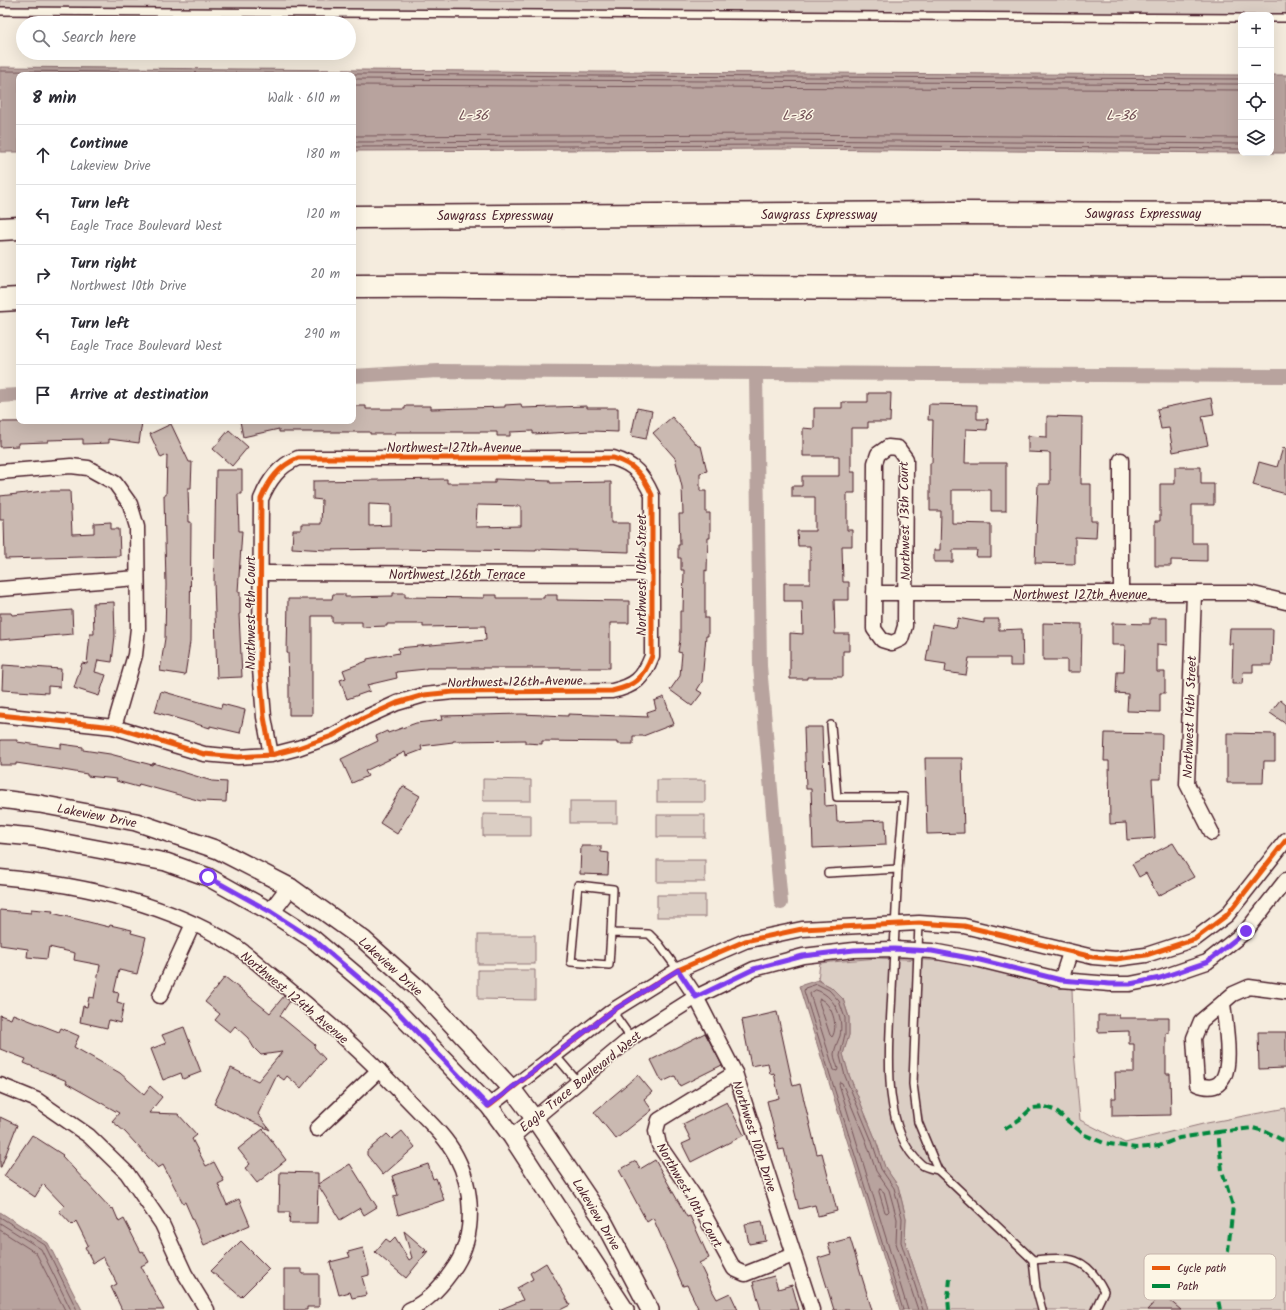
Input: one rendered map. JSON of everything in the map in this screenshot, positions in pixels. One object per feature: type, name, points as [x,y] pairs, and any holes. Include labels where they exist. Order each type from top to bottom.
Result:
[{"type":"highway","name":"Sawgrass Expressway","points":[[356,217],[956,213],[1286,214]]},
{"type":"highway","points":[[0,228],[16,228]]},
{"type":"highway","points":[[356,286],[587,285],[867,289],[1286,289]]},
{"type":"highway","points":[[0,300],[16,299]]},
{"type":"street","name":"Northwest 13th Court","points":[[888,447],[898,448],[906,459],[905,626],[902,639],[892,643],[882,640],[874,630],[874,594],[875,463],[878,454],[888,447]]},
{"type":"street","name":"Northwest 127th Avenue","points":[[275,474],[286,463],[298,458],[613,458],[625,461],[636,468]]},
{"type":"street","points":[[1121,460],[1121,594]]},
{"type":"street","points":[[0,472],[71,466],[88,468],[115,483],[130,504],[137,527],[138,628],[135,655],[114,727]]},
{"type":"street","name":"Northwest 10th Street","points":[[636,468],[646,481],[652,495],[652,656],[647,670],[637,682]]},
{"type":"street","name":"Northwest 9th Court","points":[[271,755],[264,716],[260,669],[261,499],[267,485],[275,474]]},
{"type":"street","name":"Northwest 126th Terrace","points":[[261,573],[652,574]]},
{"type":"street","points":[[0,589],[137,578]]},
{"type":"street","name":"Northwest 127th Avenue","points":[[874,594],[1249,594],[1286,602]]},
{"type":"street","name":"Northwest 14th Street","points":[[1194,594],[1187,784],[1212,833]]},
{"type":"street","name":"Northwest 126th Avenue","points":[[0,715],[114,727],[204,754],[238,757],[271,755],[298,748],[332,736],[364,718],[384,709],[424,695],[453,692],[612,691],[627,688],[637,682]]},
{"type":"street","name":"Lakeview Drive","points":[[0,799],[40,804],[136,822],[218,850],[290,886],[364,940],[420,990],[512,1089],[534,1118],[601,1217],[650,1310]]},
{"type":"street","name":"Lakeview Drive","points":[[0,834],[34,837],[166,862],[208,877],[271,912],[313,939],[392,1006],[488,1106],[512,1137],[625,1310]]},
{"type":"street","points":[[488,1106],[612,1011],[678,970],[745,940],[802,929],[919,922],[964,926],[1070,953],[1116,959],[1146,955],[1195,939],[1227,915],[1286,840]]},
{"type":"street","name":"Northwest 124th Avenue","points":[[0,878],[67,886],[136,902],[193,924],[232,944],[312,1008],[379,1070],[434,1127],[455,1155],[467,1183],[470,1217],[464,1252],[446,1281],[417,1306],[409,1310]]},
{"type":"street","name":"Eagle Trace Boulevard West","points":[[512,1137],[631,1038],[696,997],[754,969],[803,956],[854,950],[894,949],[917,950],[980,960],[1061,980],[1130,984],[1160,978],[1207,962],[1246,931],[1286,880]]},
{"type":"street","points":[[271,912],[290,886]]},
{"type":"street","points":[[160,996],[193,924]]},
{"type":"street","points":[[1061,980],[1070,953]]},
{"type":"street","name":"Northwest 10th Drive","points":[[678,970],[696,997],[735,1073],[812,1310]]},
{"type":"street","points":[[1222,1003],[1228,1062],[1226,1076],[1217,1086],[1208,1088],[1197,1084],[1194,1038],[1202,1021],[1222,1003],[1233,994],[1249,987],[1286,992]]},
{"type":"street","points":[[317,1129],[379,1070]]},
{"type":"street","name":"Northwest 10th Court","points":[[735,1073],[659,1120],[656,1130],[659,1145],[694,1196],[734,1269],[745,1274],[793,1255]]},
{"type":"street","points":[[0,1084],[37,1100],[82,1131],[127,1173],[162,1224],[185,1274],[207,1310]]},
{"type":"lane","points":[[0,11],[1238,18]]},
{"type":"lane","points":[[1274,18],[1286,18]]},
{"type":"lane","points":[[831,725],[837,797],[904,797],[898,869],[889,1067],[894,1112],[900,1132],[911,1153],[922,1166],[938,1170],[1033,1260],[1036,1288],[1042,1310]]},
{"type":"lane","points":[[828,873],[898,869]]},
{"type":"lane","points":[[578,885],[613,889],[611,933],[609,966],[571,962],[578,885]]},
{"type":"lane","points":[[919,922],[913,1084],[918,1122],[934,1157],[938,1170]]},
{"type":"lane","points":[[611,933],[649,934],[659,944],[678,970]]},
{"type":"lane","points":[[612,1011],[631,1038]]},
{"type":"lane","points":[[556,1055],[578,1082]]},
{"type":"lane","points":[[1033,1260],[1064,1258],[1082,1262],[1097,1276],[1104,1291],[1095,1310]]},
{"type":"shaded area","points":[[0,0],[1286,0],[1286,18],[1274,16],[1274,12],[1238,12],[1238,15],[0,11]]},
{"type":"shaded area","points":[[483,779],[531,780],[531,801],[483,801]]},
{"type":"shaded area","points":[[657,780],[705,780],[705,802],[657,802]]},
{"type":"shaded area","points":[[570,801],[617,801],[617,823],[570,823]]},
{"type":"shaded area","points":[[483,814],[531,815],[531,836],[483,836]]},
{"type":"shaded area","points":[[657,815],[705,815],[705,837],[657,837]]},
{"type":"shaded area","points":[[657,860],[705,860],[705,882],[657,882]]},
{"type":"shaded area","points":[[657,895],[705,895],[705,917],[657,917]]},
{"type":"shaded area","points":[[478,935],[535,935],[535,964],[478,964]]},
{"type":"shaded area","points":[[878,958],[978,962],[1072,989],[1074,1051],[1080,1120],[1125,1143],[1207,1123],[1286,1108],[1286,1310],[928,1310],[905,1241],[906,1218],[898,1186],[885,1168],[875,1138],[849,1075],[843,1054],[849,1035],[849,1017],[843,999],[831,987],[818,980],[820,963]]},
{"type":"shaded area","points":[[478,970],[535,970],[535,1000],[478,999]]},
{"type":"water","name":"L-36","points":[[0,67],[1238,75],[1238,153],[778,149],[356,151],[356,72],[16,72],[16,152],[0,152]]},
{"type":"water","points":[[1274,75],[1286,75],[1286,153],[1274,153]]},
{"type":"water","points":[[818,980],[831,987],[843,999],[849,1018],[849,1035],[843,1054],[849,1075],[875,1138],[885,1167],[898,1186],[906,1218],[905,1241],[928,1310],[900,1310],[799,986]]},
{"type":"water","points":[[0,1212],[48,1243],[82,1310],[0,1310]]},
{"type":"building","points":[[868,393],[891,393],[890,422],[868,422],[868,428],[851,428],[851,472],[855,472],[855,493],[847,493],[847,530],[852,530],[852,546],[842,546],[843,582],[849,582],[849,600],[834,600],[835,634],[849,634],[849,651],[843,651],[843,677],[807,677],[807,679],[790,679],[790,633],[803,634],[802,601],[784,601],[784,583],[810,583],[810,546],[798,546],[797,531],[815,531],[815,497],[792,497],[792,486],[802,486],[802,476],[839,476],[839,456],[803,456],[803,428],[814,429],[814,408],[842,408],[842,402],[868,402]]},
{"type":"building","points":[[1211,398],[1214,414],[1202,416],[1208,445],[1173,452],[1169,428],[1161,429],[1157,409]]},
{"type":"building","points":[[521,404],[522,408],[587,406],[587,408],[618,408],[618,432],[592,431],[533,434],[533,431],[510,432],[510,436],[497,436],[497,432],[395,432],[395,434],[370,434],[370,432],[279,432],[279,429],[243,437],[241,424],[356,424],[356,406],[366,406],[366,409],[405,409],[405,406],[431,406],[431,409],[505,407],[505,405]]},
{"type":"building","points":[[929,404],[977,405],[977,419],[988,419],[987,430],[966,429],[965,463],[1006,463],[1006,511],[991,511],[991,490],[952,490],[952,523],[991,524],[991,557],[976,557],[977,550],[953,550],[953,562],[934,562],[934,550],[940,550],[941,511],[930,511],[930,463],[932,463],[933,420],[928,420]]},
{"type":"building","points":[[637,408],[652,411],[646,439],[631,436]]},
{"type":"building","points":[[1047,416],[1082,417],[1081,484],[1091,484],[1091,521],[1097,521],[1096,538],[1075,537],[1075,564],[1035,563],[1038,484],[1050,484],[1050,453],[1028,452],[1028,436],[1047,437]]},
{"type":"building","points":[[672,417],[698,446],[701,446],[707,471],[700,473],[700,491],[706,491],[706,513],[710,513],[710,538],[708,538],[707,571],[705,570],[705,618],[708,618],[708,636],[706,636],[702,682],[697,690],[702,693],[692,706],[670,690],[680,676],[682,653],[678,652],[680,640],[680,611],[683,611],[684,570],[681,570],[681,558],[678,558],[678,545],[680,545],[679,514],[683,514],[682,487],[675,458],[653,433]]},
{"type":"building","points":[[0,422],[16,422],[16,424],[142,424],[139,443],[109,439],[109,443],[83,444],[83,439],[48,440],[48,442],[18,443],[18,446],[0,447]]},
{"type":"building","points":[[171,424],[189,462],[192,462],[191,488],[188,488],[189,522],[191,522],[190,642],[185,675],[160,671],[165,638],[166,585],[164,495],[166,495],[167,455],[161,458],[150,434]]},
{"type":"building","points":[[229,430],[248,447],[232,466],[213,449]]},
{"type":"building","points":[[1283,448],[1286,449],[1286,494],[1253,485],[1259,462],[1277,467]]},
{"type":"building","points":[[1175,467],[1201,467],[1201,484],[1214,484],[1214,505],[1192,505],[1192,543],[1207,543],[1207,561],[1171,560],[1171,566],[1155,566],[1155,521],[1160,521],[1160,484],[1175,484]]},
{"type":"building","points":[[216,470],[242,470],[242,494],[238,494],[239,531],[242,531],[238,592],[240,592],[239,614],[242,677],[217,678],[214,582]]},
{"type":"building","points":[[447,479],[447,483],[495,483],[495,479],[550,481],[550,483],[611,482],[611,523],[629,523],[629,552],[536,549],[536,551],[392,549],[326,550],[292,548],[293,530],[301,530],[301,524],[321,524],[322,500],[313,499],[313,481]],"holes":[[[369,504],[391,505],[391,525],[369,526]],[[477,505],[521,506],[521,526],[476,527]]]},
{"type":"building","points":[[44,491],[70,491],[72,534],[94,533],[94,523],[111,522],[111,529],[119,529],[120,556],[5,559],[4,520],[0,520],[0,496]]},
{"type":"building","points":[[393,593],[405,593],[405,597],[484,598],[484,595],[497,595],[497,598],[544,598],[544,595],[557,595],[557,600],[629,601],[629,623],[610,623],[610,668],[426,668],[396,672],[397,678],[367,685],[370,691],[347,699],[340,680],[346,678],[343,670],[367,661],[367,659],[399,653],[398,648],[486,640],[485,626],[423,627],[423,624],[387,624],[387,626],[362,627],[362,622],[332,622],[332,616],[312,616],[312,715],[289,715],[287,653],[288,599],[332,599],[333,594],[345,594],[345,597],[393,596]]},
{"type":"building","points":[[114,602],[115,636],[112,662],[98,660],[95,672],[106,675],[99,696],[74,688],[82,663],[87,664],[90,634],[94,634],[93,603]]},
{"type":"building","points":[[72,610],[73,634],[0,640],[0,613],[11,613],[12,615]]},
{"type":"building","points":[[958,618],[984,623],[984,619],[999,619],[999,630],[1022,629],[1023,666],[1010,666],[1010,658],[969,658],[966,675],[945,672],[946,664],[926,661],[932,624],[956,628]]},
{"type":"building","points":[[1150,618],[1167,618],[1167,645],[1157,644],[1157,672],[1165,672],[1165,693],[1160,693],[1160,712],[1127,711],[1128,694],[1116,693],[1117,672],[1124,672],[1125,645],[1112,645],[1112,623],[1150,624]]},
{"type":"building","points":[[1043,623],[1082,624],[1081,672],[1067,672],[1067,660],[1043,660]]},
{"type":"building","points":[[1230,629],[1273,629],[1272,665],[1253,665],[1253,672],[1243,672],[1242,684],[1232,684],[1233,644],[1229,644]]},
{"type":"building","points":[[3,665],[61,669],[60,687],[48,686],[48,693],[2,690]]},
{"type":"building","points":[[161,691],[221,708],[222,704],[245,710],[240,733],[210,726],[210,728],[155,712]]},
{"type":"building","points":[[664,697],[674,724],[643,736],[633,736],[633,744],[617,744],[617,742],[542,741],[542,744],[525,743],[525,740],[453,741],[421,746],[422,750],[406,756],[405,752],[365,771],[368,776],[352,783],[341,759],[378,741],[376,736],[387,731],[388,733],[416,723],[442,720],[441,716],[521,714],[568,716],[568,714],[648,717],[647,712],[656,709],[654,701]]},
{"type":"building","points":[[1280,700],[1286,705],[1286,724],[1270,713]]},
{"type":"building","points":[[804,727],[822,727],[825,806],[836,805],[837,822],[885,820],[886,845],[813,848],[811,789],[806,789]]},
{"type":"building","points":[[1105,733],[1162,734],[1161,779],[1152,779],[1155,838],[1127,840],[1126,823],[1110,824],[1109,761],[1104,761]]},
{"type":"building","points":[[1227,733],[1275,734],[1275,761],[1264,761],[1263,783],[1227,783]]},
{"type":"building","points":[[0,740],[17,740],[17,742],[61,748],[61,744],[83,747],[83,750],[110,754],[152,765],[153,763],[212,781],[227,782],[226,802],[201,801],[139,784],[138,787],[116,781],[117,779],[87,776],[87,774],[57,769],[16,763],[16,765],[0,765]]},
{"type":"building","points":[[925,758],[962,758],[964,833],[927,834]]},
{"type":"building","points":[[403,786],[420,796],[397,834],[380,823]]},
{"type":"building","points":[[1173,843],[1194,877],[1158,896],[1146,873],[1139,877],[1132,864]]},
{"type":"building","points":[[581,846],[601,846],[601,852],[609,853],[608,875],[580,874]]},
{"type":"building","points":[[31,909],[53,911],[52,913],[109,927],[110,925],[132,930],[131,933],[146,937],[137,974],[119,970],[114,992],[119,993],[117,1002],[124,1004],[120,1023],[109,1020],[107,1028],[80,1022],[83,1006],[87,1007],[89,997],[94,998],[100,965],[74,960],[75,953],[49,947],[47,959],[27,957],[28,949],[0,945],[0,910],[31,913]]},
{"type":"building","points":[[225,977],[270,1013],[284,996],[290,1001],[280,1016],[315,1045],[314,1047],[325,1059],[301,1088],[287,1076],[284,1080],[277,1075],[258,1114],[270,1130],[214,1104],[231,1068],[258,1081],[282,1052],[261,1055],[254,1048],[248,1038],[235,1026],[230,1032],[215,1020],[220,1014],[205,1002]]},
{"type":"building","points":[[777,1012],[793,1086],[800,1084],[817,1154],[822,1153],[837,1211],[818,1216],[815,1205],[799,1209],[784,1149],[779,1150],[767,1101],[779,1098],[774,1073],[770,1074],[768,1063],[751,1066],[742,1020]]},
{"type":"building","points":[[13,1014],[59,1032],[61,1028],[79,1036],[74,1047],[120,1073],[144,1094],[150,1086],[162,1097],[149,1113],[178,1114],[197,1135],[192,1139],[206,1166],[214,1162],[224,1181],[218,1184],[227,1205],[239,1199],[250,1225],[204,1245],[185,1202],[183,1203],[163,1165],[158,1168],[125,1132],[112,1121],[119,1113],[66,1083],[67,1081],[24,1063],[26,1059],[0,1049],[0,1015],[11,1019]]},
{"type":"building","points":[[1098,1015],[1119,1015],[1119,1018],[1169,1018],[1169,1033],[1166,1033],[1166,1074],[1170,1074],[1171,1115],[1112,1116],[1112,1098],[1116,1098],[1115,1072],[1134,1072],[1134,1044],[1129,1044],[1129,1031],[1098,1032]]},
{"type":"building","points":[[184,1027],[201,1072],[183,1079],[181,1073],[163,1080],[151,1049],[166,1043],[162,1035]]},
{"type":"building","points":[[1258,1032],[1286,1032],[1286,1068],[1259,1069]]},
{"type":"building","points":[[705,1033],[722,1065],[680,1086],[675,1076],[662,1082],[651,1060]]},
{"type":"building","points":[[638,1075],[652,1092],[644,1099],[652,1110],[616,1139],[594,1112]]},
{"type":"building","points":[[727,1102],[744,1135],[691,1162],[682,1144],[691,1140],[683,1124]]},
{"type":"building","points":[[0,1117],[17,1125],[1,1167],[0,1167]]},
{"type":"building","points":[[263,1129],[286,1160],[257,1183],[245,1168],[250,1164],[238,1149]]},
{"type":"building","points":[[402,1131],[415,1147],[383,1175],[367,1155],[367,1151],[387,1134],[392,1139]]},
{"type":"building","points":[[32,1135],[63,1155],[62,1156],[111,1209],[113,1208],[119,1222],[124,1219],[141,1252],[143,1251],[149,1262],[141,1266],[164,1310],[122,1310],[111,1287],[117,1284],[103,1257],[93,1263],[85,1247],[88,1245],[76,1221],[72,1225],[59,1211],[64,1206],[43,1184],[35,1197],[4,1176]]},
{"type":"building","points":[[655,1160],[687,1217],[690,1216],[709,1258],[699,1263],[713,1292],[717,1299],[730,1293],[738,1310],[694,1310],[698,1308],[687,1285],[683,1286],[653,1218],[647,1222],[619,1170],[636,1161],[640,1169]]},
{"type":"building","points":[[350,1164],[377,1207],[364,1215],[360,1208],[340,1220],[318,1185],[317,1223],[289,1223],[290,1212],[279,1212],[280,1172],[318,1173],[318,1184]]},
{"type":"building","points":[[428,1164],[433,1179],[436,1178],[444,1200],[398,1215],[394,1196],[398,1195],[392,1176]]},
{"type":"building","points":[[762,1221],[766,1241],[749,1244],[745,1224]]},
{"type":"building","points":[[404,1231],[426,1250],[423,1253],[428,1251],[406,1278],[375,1252],[386,1239],[390,1242],[395,1237],[409,1260],[412,1258]]},
{"type":"building","points":[[850,1238],[872,1310],[834,1310],[818,1258],[831,1254],[828,1244]]},
{"type":"building","points":[[241,1241],[269,1269],[241,1297],[211,1271]]},
{"type":"building","points":[[363,1248],[369,1271],[369,1275],[362,1277],[367,1295],[352,1298],[350,1292],[339,1295],[330,1262],[350,1257],[348,1252]]},
{"type":"building","points":[[546,1263],[570,1305],[560,1310],[499,1310],[523,1300],[517,1288],[533,1279],[530,1273]]},
{"type":"building","points":[[284,1269],[302,1269],[302,1274],[319,1274],[319,1307],[307,1307],[307,1310],[284,1310]]},
{"type":"building","points":[[774,1276],[778,1289],[792,1285],[799,1310],[761,1310],[753,1282]]},
{"type":"building","points":[[1156,1300],[1169,1300],[1181,1310],[1147,1310]]},
{"type":"waterway","points":[[356,376],[438,371],[1286,376]]},
{"type":"waterway","points":[[756,373],[760,666],[781,903]]},
{"type":"waterway","points":[[0,396],[16,395]]},
{"type":"marked path","points":[[1005,1129],[1020,1119],[1032,1108],[1045,1107],[1054,1110],[1085,1135],[1104,1143],[1136,1148],[1159,1146],[1179,1138],[1218,1132],[1222,1171],[1233,1206],[1227,1254]]},
{"type":"marked path","points":[[1218,1132],[1253,1128],[1267,1132],[1286,1142]]},
{"type":"marked path","points":[[949,1310],[948,1298],[950,1279]]},
{"type":"marked path","points":[[1218,1300],[1220,1310]]},
{"type":"cycle path","points":[[0,715],[114,727],[204,754],[238,757],[271,755],[298,748],[332,736],[364,718],[397,703],[424,695],[453,692],[612,691],[627,687],[641,676],[649,664],[652,656],[652,495],[641,476],[632,467],[613,458],[298,458],[285,465],[275,474],[261,499],[260,669],[264,717],[271,755]]},
{"type":"cycle path","points":[[489,1106],[612,1011],[678,970],[745,941],[802,929],[919,923],[964,926],[1093,957],[1116,959],[1146,955],[1195,939],[1227,915],[1286,840]]},
{"type":"route","points":[[208,877],[271,912],[313,939],[392,1006],[488,1106],[612,1011],[678,970],[696,997],[754,969],[803,956],[854,950],[894,949],[932,951],[980,960],[1061,980],[1130,984],[1160,978],[1207,962],[1246,931]]}]
